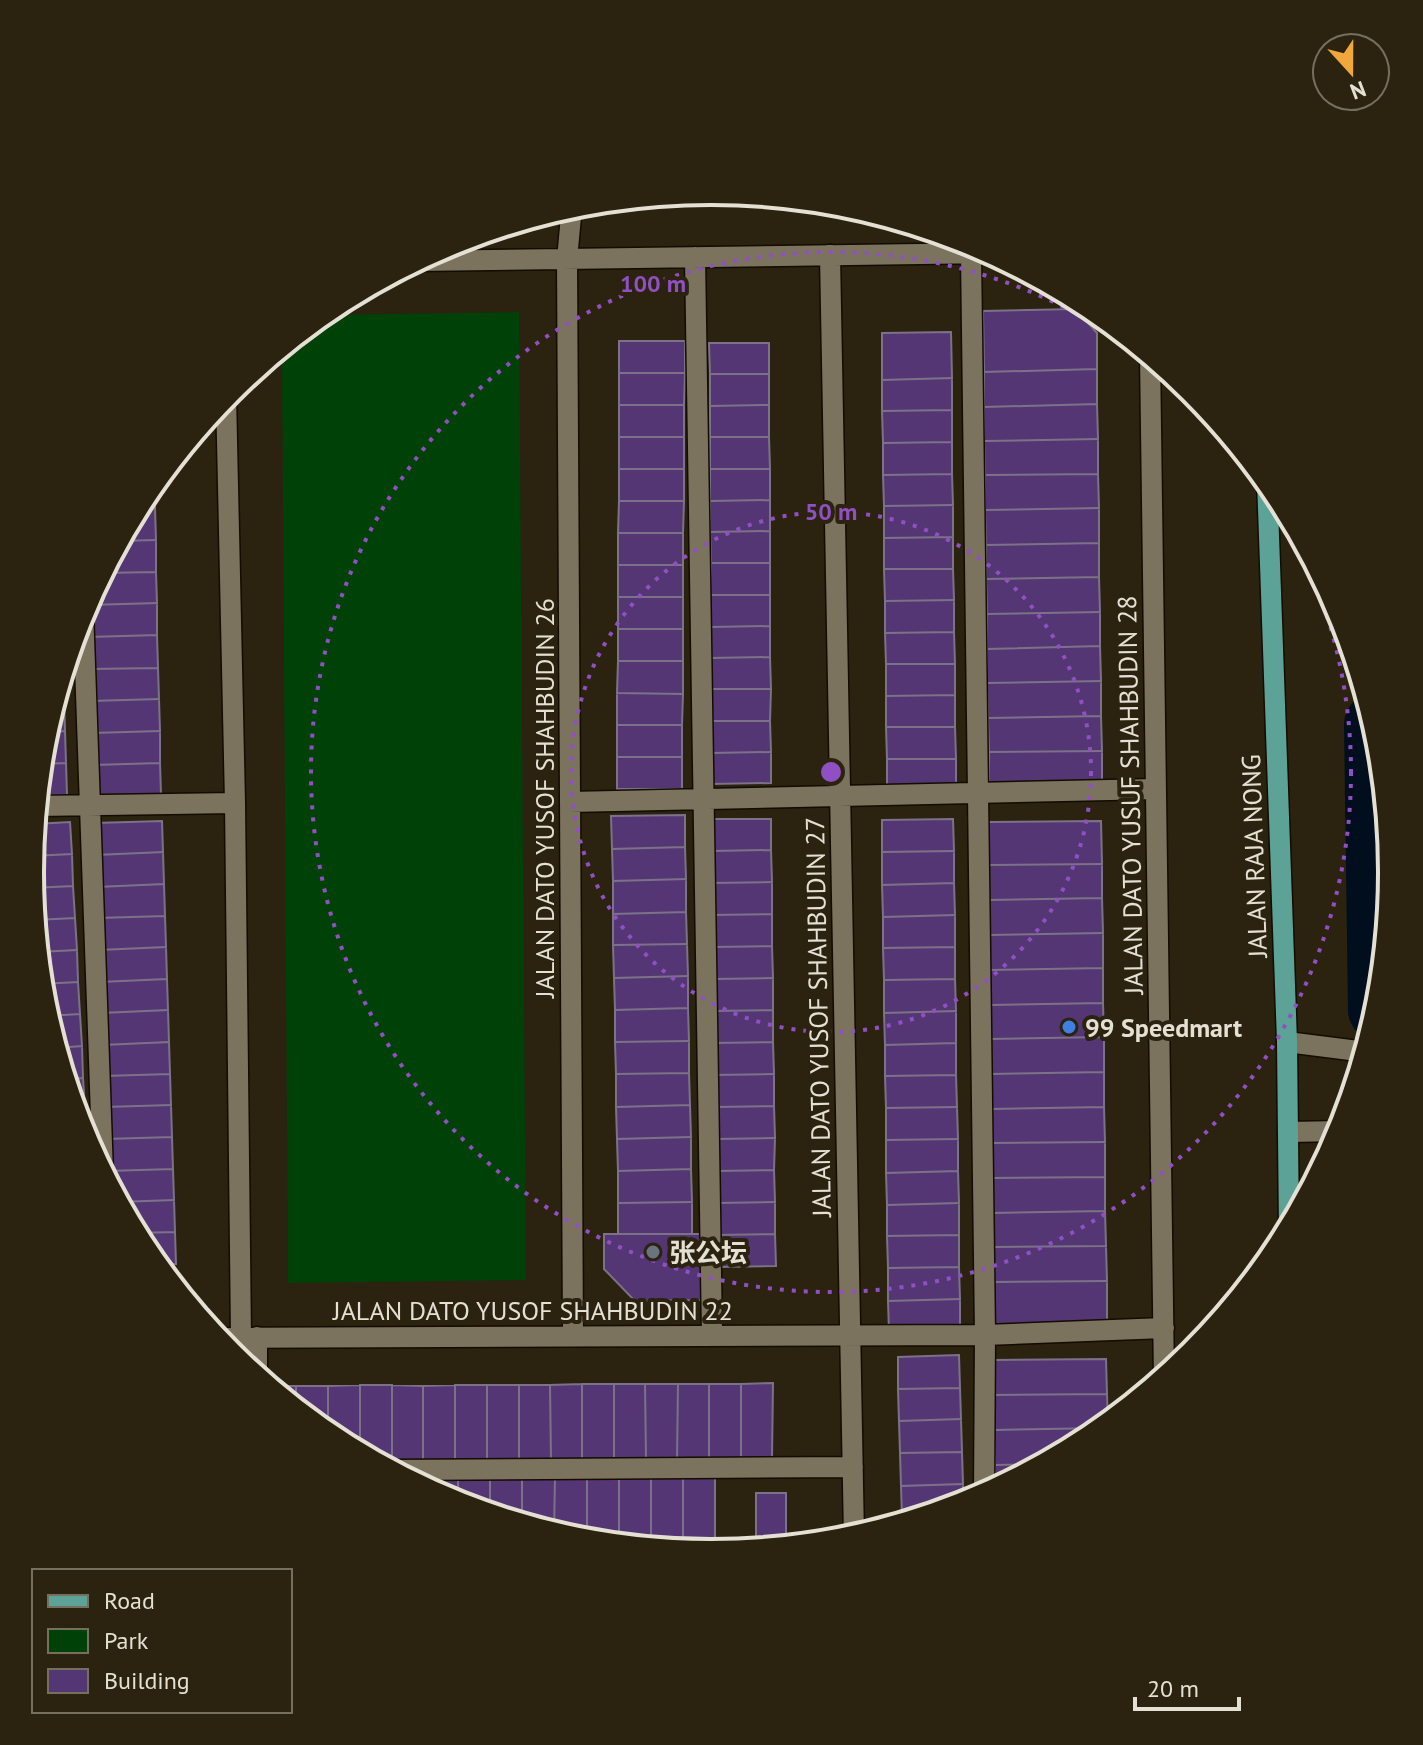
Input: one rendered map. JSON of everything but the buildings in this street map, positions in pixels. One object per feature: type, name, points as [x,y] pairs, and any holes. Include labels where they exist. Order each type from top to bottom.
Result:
[{"type":"main road","name":"JALAN RAJA NONG","points":[[1268,503],[1287,1042],[1289,1208]]},
{"type":"street","name":"JALAN DATO YUSOF SHAHBUDIN 26","points":[[571,220],[567,259],[573,1336]]},
{"type":"street","points":[[446,261],[960,253]]},
{"type":"street","name":"JALAN DATO YUSOF SHAHBUDIN 27","points":[[830,255],[854,1524]]},
{"type":"street","points":[[695,257],[712,1335]]},
{"type":"street","points":[[981,262],[978,793],[984,1481]]},
{"type":"street","name":"JALAN DATO YUSUF SHAHBUDIN 28","points":[[1150,370],[1164,1362]]},
{"type":"street","points":[[226,415],[249,1338],[253,1356]]},
{"type":"street","points":[[84,645],[102,1143]]},
{"type":"street","points":[[570,802],[1156,789]]},
{"type":"street","points":[[48,806],[235,803]]},
{"type":"street","points":[[1287,1042],[1354,1051]]},
{"type":"street","points":[[1288,1132],[1327,1131]]},
{"type":"street","name":"JALAN DATO YUSOF SHAHBUDIN 22","points":[[234,1338],[985,1335],[1164,1328]]},
{"type":"street","points":[[414,1470],[853,1467]]},
{"type":"green space","points":[[519,312],[526,1280],[288,1283],[282,362],[345,315]]},
{"type":"waterway","points":[[1376,814],[1378,918]]},
{"type":"place","name":"99 Speedmart","points":[[1069,1027]]},
{"type":"place","name":"张公坛","points":[[653,1252]]}]
